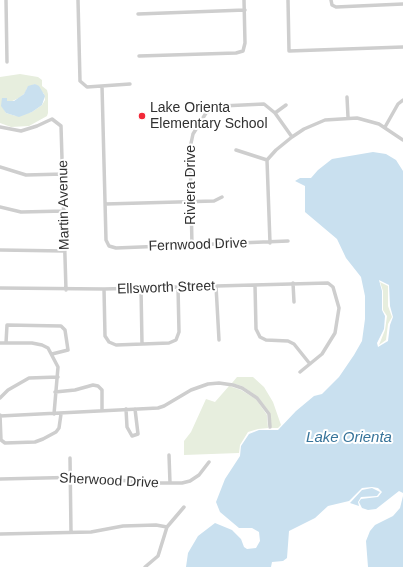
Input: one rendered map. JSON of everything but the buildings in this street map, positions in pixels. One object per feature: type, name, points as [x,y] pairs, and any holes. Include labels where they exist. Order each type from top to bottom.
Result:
[{"type":"street","points":[[6,0],[7,62]]},
{"type":"street","points":[[78,0],[79,77],[82,85],[87,87],[130,84]]},
{"type":"street","points":[[140,56],[236,53],[243,51],[246,43],[244,0]]},
{"type":"street","points":[[288,0],[290,51],[403,47]]},
{"type":"street","points":[[331,0],[332,5],[403,4]]},
{"type":"street","points":[[138,14],[245,10]]},
{"type":"street","points":[[102,86],[105,204],[214,202],[222,197]]},
{"type":"street","points":[[347,97],[348,117]]},
{"type":"street","points":[[385,127],[398,104],[403,100]]},
{"type":"street","name":"Riviera Drive","points":[[192,246],[191,141],[193,134],[206,113],[222,106],[257,103],[264,104],[275,113],[292,137]]},
{"type":"street","points":[[275,113],[286,105]]},
{"type":"street","points":[[270,243],[267,160],[276,150],[292,137],[304,129],[325,120],[348,117],[367,120],[385,127],[403,140]]},
{"type":"street","name":"Martin Avenue","points":[[0,127],[21,131],[52,119],[58,122],[62,130],[66,290]]},
{"type":"street","points":[[236,150],[267,160]]},
{"type":"street","points":[[0,167],[26,175],[64,174]]},
{"type":"street","name":"Fernwood Drive","points":[[105,204],[106,240],[109,246],[116,248],[270,243],[288,241]]},
{"type":"street","points":[[0,207],[22,212],[64,211]]},
{"type":"street","points":[[0,250],[66,251]]},
{"type":"street","name":"Ellsworth Street","points":[[0,288],[66,290],[324,282],[331,284],[337,296],[339,308],[335,333],[322,354],[310,364]]},
{"type":"street","points":[[293,283],[294,302]]},
{"type":"street","points":[[255,285],[256,329],[260,337],[266,340],[288,341],[294,344],[310,364],[300,372]]},
{"type":"street","points":[[216,286],[218,340]]},
{"type":"street","points":[[104,289],[105,336],[109,342],[116,345],[169,343],[176,340],[179,332],[178,287]]},
{"type":"street","points":[[141,288],[142,344]]},
{"type":"street","points":[[6,343],[7,325],[61,326],[65,330],[68,350],[52,354]]},
{"type":"street","points":[[0,343],[42,345],[52,354],[58,368],[54,414]]},
{"type":"street","points":[[0,398],[8,390],[29,378],[58,377]]},
{"type":"street","points":[[61,414],[60,428],[56,432],[36,442],[5,443],[1,440],[0,415],[61,414],[164,406],[191,390],[208,384],[233,385],[242,388],[257,398],[269,414],[270,427]]},
{"type":"street","points":[[56,392],[75,390],[93,385],[98,386],[102,390],[102,410]]},
{"type":"street","points":[[126,409],[127,427],[132,436],[138,434],[135,408]]},
{"type":"street","points":[[169,455],[170,483]]},
{"type":"street","points":[[70,458],[72,532]]},
{"type":"street","name":"Sherwood Drive","points":[[0,479],[92,477],[150,484],[170,483],[190,481],[199,475],[209,462]]},
{"type":"street","points":[[145,567],[158,556],[167,527],[184,507]]},
{"type":"street","points":[[0,534],[91,532],[123,526],[156,525],[167,527]]},
{"type":"green space","points":[[20,74],[38,77],[42,80],[42,86],[47,90],[48,94],[47,116],[29,126],[11,127],[0,123],[0,77]],"holes":[[[35,84],[44,94],[45,100],[42,105],[32,112],[16,116],[6,113],[2,106],[2,103],[6,98],[7,101],[10,102],[19,98],[25,93],[27,88]]]},
{"type":"green space","points":[[380,282],[388,286],[388,306],[392,317],[388,324],[386,340],[379,345],[385,330],[387,316],[383,310],[383,291]]},
{"type":"green space","points":[[237,377],[253,377],[264,387],[273,402],[281,425],[278,428],[271,428],[270,413],[258,397],[242,386],[232,383]]},
{"type":"green space","points":[[229,386],[241,390],[256,399],[267,415],[268,428],[248,432],[240,445],[239,453],[184,455],[184,441],[191,432],[206,399],[215,402]]},
{"type":"water","points":[[35,84],[39,86],[45,96],[42,105],[32,112],[19,117],[6,113],[1,106],[2,98],[7,98],[7,101],[14,101],[24,94],[28,86]]},
{"type":"water","name":"Lake Orienta","points":[[373,152],[386,154],[396,160],[403,171],[403,493],[399,491],[376,509],[368,510],[362,508],[359,502],[361,499],[378,497],[382,492],[378,488],[362,488],[349,501],[328,506],[315,518],[289,531],[287,558],[283,561],[272,562],[271,567],[186,567],[188,553],[198,536],[215,523],[232,530],[241,539],[244,547],[247,549],[256,548],[260,541],[259,532],[252,528],[239,528],[220,512],[216,502],[225,479],[240,456],[241,446],[249,434],[259,430],[278,430],[296,411],[314,396],[322,394],[339,377],[362,341],[365,319],[365,296],[361,277],[346,258],[337,239],[305,212],[305,186],[295,181],[300,178],[311,178],[318,170],[332,159]],"holes":[[[379,280],[389,285],[390,306],[393,317],[390,325],[388,341],[378,347],[377,343],[384,329],[385,316],[382,310],[382,291]]]},
{"type":"water","points":[[372,488],[380,492],[377,496],[361,497],[358,502],[359,506],[350,503],[362,490]]},
{"type":"water","points":[[403,496],[403,567],[368,567],[366,541],[370,531],[375,525],[393,516],[400,508]]},
{"type":"place","name":"Lake Orienta Elementary School","points":[[142,116]]}]
